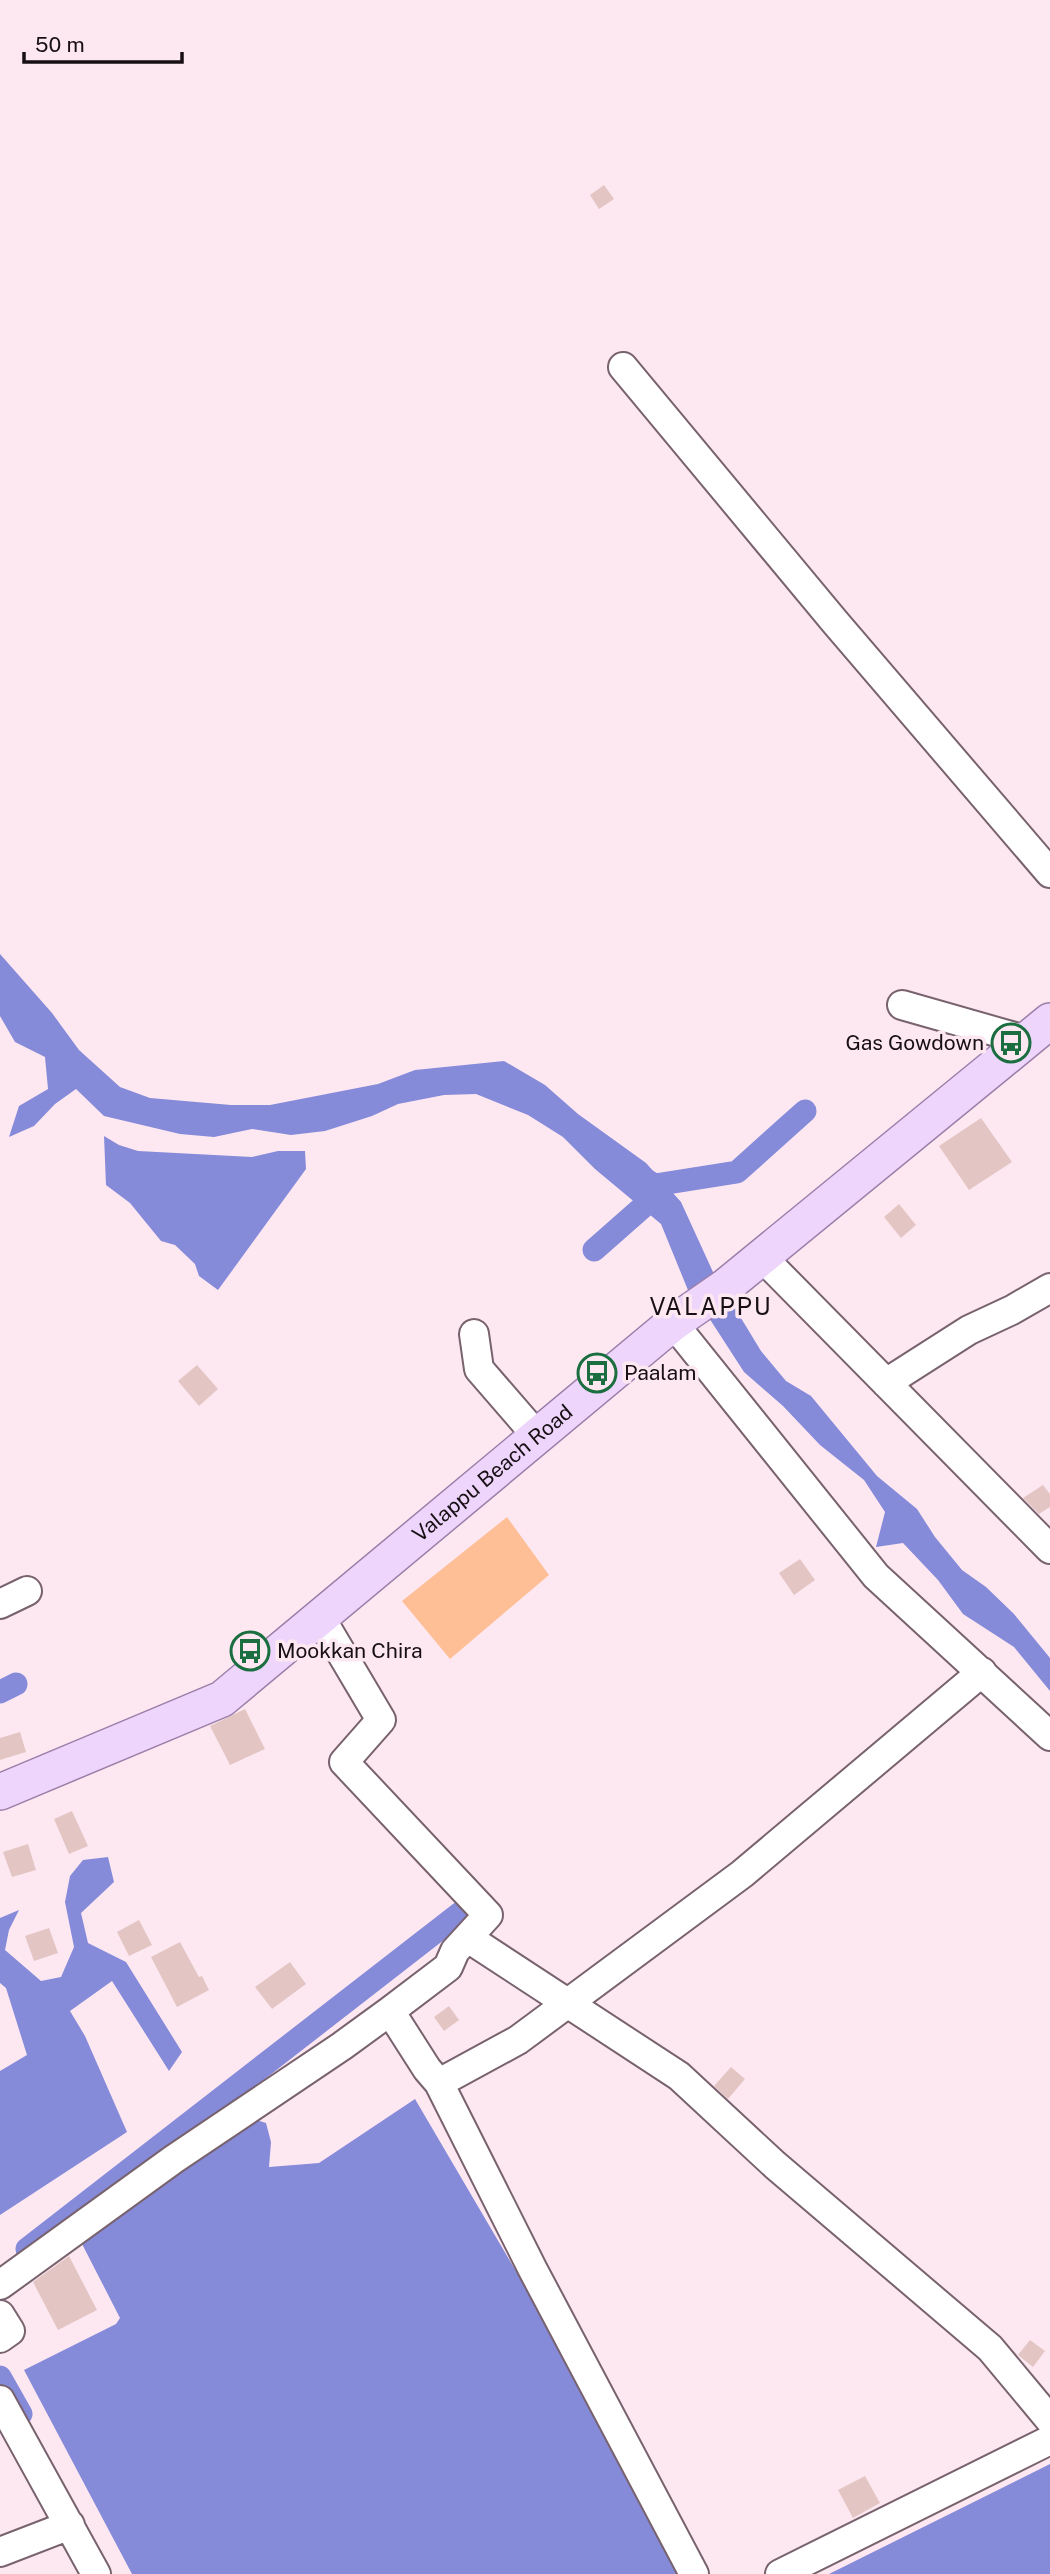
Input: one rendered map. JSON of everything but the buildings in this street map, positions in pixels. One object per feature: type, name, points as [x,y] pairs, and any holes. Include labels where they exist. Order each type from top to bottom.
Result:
[{"type":"main road","name":"Valappu Beach Road","points":[[0,1792],[222,1699],[684,1315],[725,1287],[1038,1031]]},
{"type":"street","points":[[623,367],[835,622],[1050,873]]},
{"type":"street","points":[[902,1005],[1038,1031]]},
{"type":"street","points":[[761,1256],[1050,1549]]},
{"type":"street","points":[[886,1383],[969,1330],[1050,1288]]},
{"type":"street","points":[[684,1315],[876,1576],[1050,1736]]},
{"type":"street","points":[[474,1334],[479,1369],[537,1436]]},
{"type":"street","points":[[0,1604],[27,1591]]},
{"type":"street","points":[[0,2285],[174,2159],[390,2011],[448,1967],[455,1951],[488,1915],[344,1762],[381,1720],[320,1617]]},
{"type":"street","points":[[439,2083],[518,2040],[742,1874],[982,1672]]},
{"type":"street","points":[[468,1938],[679,2076],[775,2165],[990,2348],[1050,2420]]},
{"type":"street","points":[[390,2011],[439,2083],[533,2270],[694,2574]]},
{"type":"street","points":[[0,2315],[10,2331],[0,2339]]},
{"type":"street","points":[[0,2400],[96,2574]]},
{"type":"street","points":[[780,2574],[1050,2440]]},
{"type":"street","points":[[0,2552],[70,2525]]},
{"type":"shaded area","points":[[507,1517],[549,1575],[450,1659],[402,1601]]},
{"type":"water","points":[[0,954],[52,1013],[79,1050],[120,1087],[150,1098],[231,1105],[270,1105],[378,1084],[415,1070],[504,1061],[545,1085],[578,1114],[646,1163],[681,1202],[713,1272],[761,1351],[786,1381],[811,1396],[877,1476],[917,1509],[935,1537],[962,1570],[986,1587],[1014,1614],[1050,1658],[1050,1691],[1014,1647],[963,1614],[938,1580],[903,1543],[876,1547],[885,1512],[864,1480],[820,1445],[783,1406],[744,1372],[711,1321],[690,1295],[661,1224],[595,1169],[563,1137],[528,1115],[476,1094],[444,1095],[398,1104],[372,1116],[325,1131],[291,1135],[252,1129],[214,1137],[180,1134],[104,1116],[76,1089],[55,1104],[34,1126],[9,1137],[19,1106],[48,1089],[45,1057],[15,1042],[0,1016]]},
{"type":"water","points":[[104,1136],[119,1145],[138,1151],[252,1157],[278,1151],[305,1151],[306,1169],[218,1290],[199,1276],[195,1264],[175,1245],[161,1241],[130,1203],[106,1185]]},
{"type":"water","points":[[108,1857],[114,1882],[81,1913],[88,1943],[126,1962],[182,2052],[169,2071],[112,1981],[70,2011],[85,2036],[127,2132],[0,2215],[0,2071],[27,2055],[6,1988],[0,1983],[0,1918],[19,1910],[9,1930],[5,1950],[41,1981],[61,1977],[74,1947],[65,1902],[70,1876],[83,1860]]},
{"type":"water","points":[[415,2099],[618,2445],[679,2574],[132,2574],[24,2370],[116,2324],[120,2318],[81,2242],[253,2119],[266,2123],[271,2142],[269,2167],[319,2163]]},
{"type":"water","points":[[1050,2464],[1050,2574],[829,2574]]},
{"type":"waterway","points":[[637,1175],[655,1185],[737,1172],[805,1111]]},
{"type":"waterway","points":[[594,1250],[661,1191]]},
{"type":"waterway","points":[[0,1692],[16,1684]]},
{"type":"waterway","points":[[27,2249],[460,1913]]},
{"type":"waterway","points":[[0,2377],[21,2414]]},
{"type":"place","name":"Gas Gowdown","points":[[1011,1043]]},
{"type":"place","name":"Paalam","points":[[597,1373]]},
{"type":"place","name":"Mookkan Chira","points":[[250,1651]]},
{"type":"district","name":"VALAPPU","points":[[711,1307]]}]
